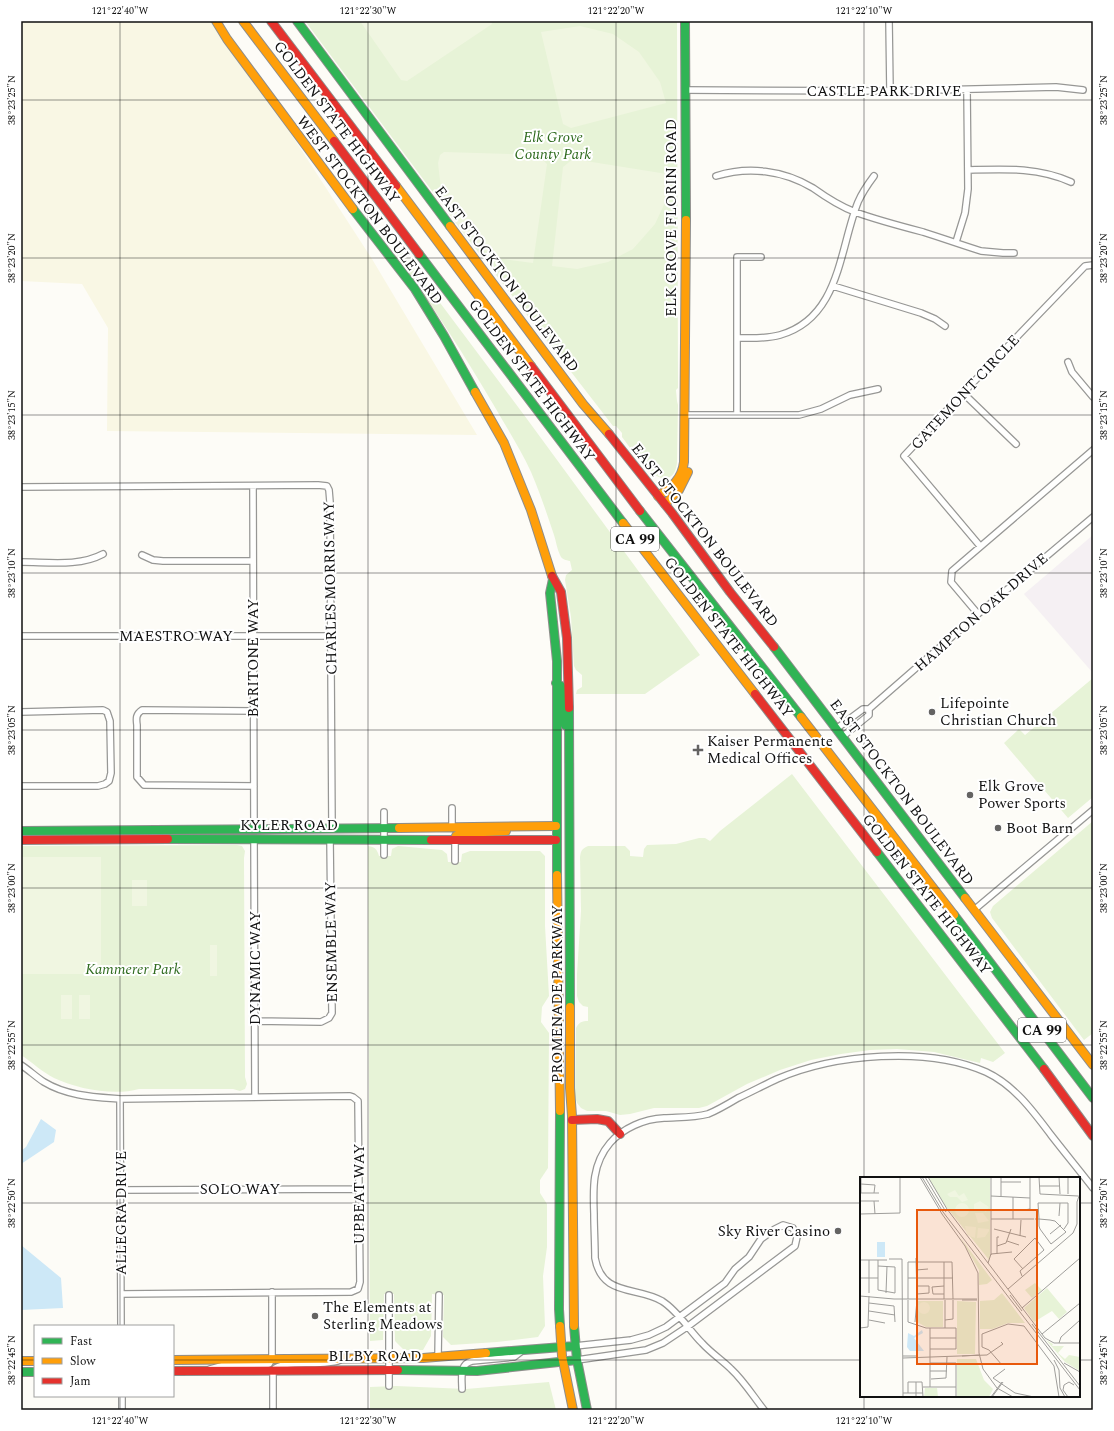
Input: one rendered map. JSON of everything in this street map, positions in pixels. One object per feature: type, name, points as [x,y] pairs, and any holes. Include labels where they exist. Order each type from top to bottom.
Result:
[{"type":"main road","name":"WEST STOCKTON BOULEVARD","points":[[216,21],[292,130],[415,289],[444,336],[504,443]]},
{"type":"main road","name":"GOLDEN STATE HIGHWAY","points":[[242,21],[544,420],[1032,1054],[1093,1136]]},
{"type":"main road","name":"GOLDEN STATE HIGHWAY","points":[[270,21],[635,504],[912,860],[1093,1098]]},
{"type":"main road","name":"EAST STOCKTON BOULEVARD","points":[[297,21],[583,404],[665,504],[730,592],[1093,1065]]},
{"type":"main road","name":"ELK GROVE FLORIN ROAD","points":[[658,496],[682,477],[684,462],[686,185],[685,21]]},
{"type":"main road","name":"ELK GROVE FLORIN ROAD","points":[[665,504],[682,487],[688,472],[688,437],[685,415]]},
{"type":"main road","name":"PROMENADE PARKWAY","points":[[504,443],[531,510],[553,579],[561,592],[567,638],[570,729],[570,1088],[572,1120],[573,1304],[575,1346],[587,1410]]},
{"type":"main road","name":"PROMENADE PARKWAY","points":[[553,579],[550,593],[555,634],[556,683],[556,840],[560,1143],[559,1309],[561,1347],[572,1410]]},
{"type":"main road","points":[[555,634],[560,637],[563,654],[564,677],[568,679]]},
{"type":"main road","points":[[556,683],[561,686],[563,690],[565,726],[570,729]]},
{"type":"main road","points":[[455,840],[456,836],[461,832],[501,832],[520,826]]},
{"type":"main road","name":"KYLER ROAD","points":[[21,831],[556,826]]},
{"type":"main road","points":[[254,839],[261,834],[314,834],[330,829]]},
{"type":"main road","points":[[182,839],[202,835],[248,835],[254,830]]},
{"type":"main road","points":[[21,836],[56,835],[75,831]]},
{"type":"main road","name":"KYLER ROAD","points":[[21,840],[556,840]]},
{"type":"main road","points":[[557,944],[562,949],[565,957],[566,1006],[567,1011],[570,1014]]},
{"type":"main road","points":[[558,1016],[564,1018],[566,1023],[566,1073],[570,1088]]},
{"type":"main road","points":[[572,1120],[597,1119],[608,1122],[620,1134]]},
{"type":"main road","name":"BILBY ROAD","points":[[174,1360],[389,1359],[438,1357],[575,1346]]},
{"type":"main road","name":"BILBY ROAD","points":[[174,1371],[462,1371],[498,1369],[577,1360]]},
{"type":"main road","points":[[21,1361],[34,1361]]},
{"type":"main road","points":[[21,1372],[34,1372]]},
{"type":"street","points":[[889,21],[890,91]]},
{"type":"street","name":"CASTLE PARK DRIVE","points":[[685,90],[890,91],[1056,87],[1083,90]]},
{"type":"street","points":[[956,242],[965,213],[968,197],[969,170],[967,90]]},
{"type":"street","points":[[716,176],[746,170],[776,173],[796,180],[812,188],[833,203],[855,212],[988,252],[1014,253]]},
{"type":"street","points":[[969,170],[1033,170],[1071,182]]},
{"type":"street","points":[[738,338],[772,337],[796,329],[809,320],[821,308],[833,286],[858,201],[874,176]]},
{"type":"street","points":[[737,415],[737,257],[761,257]]},
{"type":"street","name":"GATEMONT CIRCLE","points":[[980,546],[904,456],[1085,266],[1093,265]]},
{"type":"street","points":[[833,286],[928,315],[945,326]]},
{"type":"street","points":[[1068,362],[1072,372],[1093,397]]},
{"type":"street","points":[[685,415],[807,414],[850,395],[878,389]]},
{"type":"street","points":[[963,393],[1016,444]]},
{"type":"street","points":[[978,614],[950,582],[952,570],[1093,450]]},
{"type":"street","name":"BARITONE WAY","points":[[253,486],[254,830]]},
{"type":"street","name":"CHARLES MORRIS WAY","points":[[21,487],[327,486],[329,490],[330,502],[330,829]]},
{"type":"street","name":"HAMPTON OAK DRIVE","points":[[842,737],[869,715],[870,709],[1093,516]]},
{"type":"street","points":[[21,562],[81,562],[93,560],[103,554]]},
{"type":"street","points":[[142,555],[153,560],[163,561],[253,561]]},
{"type":"street","name":"MAESTRO WAY","points":[[21,636],[330,636]]},
{"type":"street","name":"HAMPTON OAK DRIVE","points":[[836,729],[863,709],[870,709]]},
{"type":"street","points":[[21,712],[103,710],[107,712],[110,721],[111,772],[109,781],[98,786],[21,786]]},
{"type":"street","points":[[253,711],[142,710],[138,712],[136,720],[137,777],[144,784],[254,786]]},
{"type":"street","points":[[452,808],[452,827]]},
{"type":"street","points":[[974,910],[1093,810]]},
{"type":"street","points":[[384,812],[384,855]]},
{"type":"street","name":"DYNAMIC WAY","points":[[254,839],[255,1097]]},
{"type":"street","name":"ENSEMBLE WAY","points":[[255,1021],[321,1022],[329,1018],[332,1013],[330,839]]},
{"type":"street","points":[[455,840],[455,861]]},
{"type":"street","points":[[764,1410],[738,1376],[706,1348],[670,1307],[658,1299],[645,1294],[625,1290],[612,1285],[601,1273],[596,1263],[593,1189],[594,1175],[606,1149],[620,1134],[652,1119],[708,1114],[778,1079],[821,1065],[876,1057],[932,1058],[958,1063],[980,1070],[994,1076],[1007,1085],[1028,1106],[1093,1188]]},
{"type":"street","name":"UPBEAT WAY","points":[[21,1065],[44,1082],[82,1096],[120,1099],[350,1096],[356,1098],[359,1105],[360,1282],[358,1289],[351,1292],[121,1294]]},
{"type":"street","name":"ALLEGRA DRIVE","points":[[120,1099],[121,1325]]},
{"type":"street","name":"SOLO WAY","points":[[120,1190],[359,1189]]},
{"type":"street","points":[[575,1346],[622,1342],[640,1338],[666,1327],[725,1283],[735,1269],[752,1253],[761,1239],[770,1232],[783,1226],[790,1226],[795,1231],[797,1237],[795,1246],[687,1327],[663,1343],[646,1350],[577,1360]]},
{"type":"street","points":[[207,1371],[215,1367],[225,1365],[269,1364],[272,1359],[272,1292]]},
{"type":"street","points":[[389,1295],[389,1386]]},
{"type":"street","points":[[438,1357],[439,1297]]},
{"type":"street","points":[[462,1389],[462,1371],[464,1366],[470,1361],[510,1358],[518,1356],[523,1350]]},
{"type":"street","points":[[273,1410],[273,1370],[278,1366],[283,1364],[326,1364],[342,1359]]},
{"type":"street","points":[[122,1397],[122,1410]]},
{"type":"shaded area","points":[[21,21],[218,21],[372,259],[477,435],[107,431],[108,328],[82,284],[21,281]]},
{"type":"shaded area","points":[[1093,535],[1093,673],[1024,594]]},
{"type":"green space","name":"Elk Grove County Park","points":[[305,21],[677,21],[678,388],[676,390],[678,405],[677,463],[675,472],[670,477],[662,478],[655,475],[642,464],[622,437],[622,433],[616,426],[613,426],[465,235]]},
{"type":"green space","points":[[360,21],[491,21],[492,24],[407,81],[401,80]]},
{"type":"green space","points":[[580,26],[613,34],[639,52],[660,82],[666,103],[571,128],[563,124],[541,32]]},
{"type":"green space","points":[[444,152],[538,155],[547,164],[533,263],[495,258],[465,235],[448,212],[441,189],[438,163],[440,155]]},
{"type":"green space","points":[[573,159],[667,174],[668,196],[655,224],[633,249],[608,262],[577,269],[552,266],[563,167]]},
{"type":"green space","points":[[402,252],[527,419],[700,655],[645,694],[576,694],[577,690],[582,687],[582,675],[574,666],[571,617],[565,580],[566,575],[572,570],[570,561],[563,559],[560,555],[540,496],[523,456],[484,389],[436,312],[396,257]]},
{"type":"green space","points":[[1093,678],[1093,797],[1068,818],[1004,743],[1019,729],[1025,735]]},
{"type":"green space","points":[[792,774],[1005,1053],[993,1062],[981,1058],[980,1063],[934,1052],[897,1049],[870,1050],[811,1060],[780,1070],[747,1084],[707,1106],[699,1108],[654,1108],[620,1115],[606,1111],[587,1111],[581,1108],[575,1097],[576,1028],[581,1022],[588,1021],[588,1007],[583,1006],[579,1002],[577,996],[581,911],[580,857],[582,850],[588,846],[625,846],[630,851],[630,856],[643,857],[644,849],[647,845],[676,844],[699,838],[705,838],[710,841],[720,831]]},
{"type":"green space","points":[[1093,821],[1093,1033],[1084,1040],[992,918],[990,912],[993,906]]},
{"type":"green space","name":"Kammerer Park","points":[[21,846],[242,846],[245,851],[245,1077],[247,1084],[245,1089],[240,1091],[233,1089],[139,1089],[118,1092],[96,1090],[73,1085],[54,1078],[21,1055]]},
{"type":"green space","points":[[368,846],[375,849],[379,856],[391,856],[392,849],[398,846],[442,850],[447,854],[448,862],[461,862],[462,854],[470,851],[540,851],[545,856],[545,926],[549,996],[542,1007],[541,1022],[549,1033],[548,1168],[540,1180],[540,1193],[547,1204],[547,1247],[543,1276],[545,1326],[538,1337],[497,1342],[451,1345],[443,1337],[444,1295],[432,1294],[431,1336],[423,1350],[404,1350],[395,1341],[394,1294],[384,1294],[383,1340],[370,1341]]},
{"type":"green space","points":[[21,857],[101,857],[101,974],[21,974]]},
{"type":"green space","points":[[132,880],[147,880],[147,906],[132,906]]},
{"type":"green space","points":[[210,945],[217,945],[217,976],[210,976]]},
{"type":"green space","points":[[61,995],[72,995],[72,1019],[61,1019]]},
{"type":"green space","points":[[79,995],[90,995],[90,1019],[79,1019]]},
{"type":"green space","points":[[549,1382],[556,1410],[370,1410],[370,1387],[396,1386],[466,1389]]},
{"type":"water","points":[[41,1119],[56,1130],[54,1142],[21,1164],[21,1151],[26,1147]]},
{"type":"water","points":[[21,1245],[61,1278],[63,1308],[21,1310]]},
{"type":"traffic: fast","points":[[297,21],[450,226]]},
{"type":"traffic: fast","points":[[685,21],[686,220]]},
{"type":"traffic: fast","points":[[353,209],[415,289],[444,336],[475,392]]},
{"type":"traffic: fast","points":[[419,254],[623,523]]},
{"type":"traffic: fast","points":[[640,511],[801,717]]},
{"type":"traffic: fast","points":[[553,579],[550,593],[557,661],[557,875]]},
{"type":"traffic: fast","points":[[774,647],[965,898]]},
{"type":"traffic: fast","points":[[556,683],[561,686],[563,690],[565,725]]},
{"type":"traffic: fast","points":[[569,708],[570,1007]]},
{"type":"traffic: fast","points":[[21,831],[399,828]]},
{"type":"traffic: fast","points":[[168,839],[431,840]]},
{"type":"traffic: fast","points":[[877,852],[1044,1069]]},
{"type":"traffic: fast","points":[[954,915],[1093,1098]]},
{"type":"traffic: fast","points":[[560,1111],[560,1326]]},
{"type":"traffic: fast","points":[[574,1326],[577,1360],[587,1410]]},
{"type":"traffic: fast","points":[[486,1353],[575,1346]]},
{"type":"traffic: fast","points":[[398,1370],[477,1371],[577,1360]]},
{"type":"traffic: fast","points":[[21,1372],[34,1372]]},
{"type":"traffic: slow","points":[[216,21],[227,39],[353,209]]},
{"type":"traffic: slow","points":[[243,21],[334,141]]},
{"type":"traffic: slow","points":[[396,186],[531,366]]},
{"type":"traffic: slow","points":[[658,496],[676,482],[679,478],[684,462],[686,220]]},
{"type":"traffic: slow","points":[[450,226],[583,404],[609,434]]},
{"type":"traffic: slow","points":[[475,392],[504,443],[531,510],[552,576]]},
{"type":"traffic: slow","points":[[665,504],[679,490],[688,472]]},
{"type":"traffic: slow","points":[[623,523],[755,694]]},
{"type":"traffic: slow","points":[[801,717],[954,915]]},
{"type":"traffic: slow","points":[[399,828],[556,826]]},
{"type":"traffic: slow","points":[[455,840],[456,836],[461,833],[506,831]]},
{"type":"traffic: slow","points":[[557,875],[560,1111]]},
{"type":"traffic: slow","points":[[965,898],[1093,1065]]},
{"type":"traffic: slow","points":[[570,1007],[574,1326]]},
{"type":"traffic: slow","points":[[560,1326],[562,1356],[573,1410]]},
{"type":"traffic: slow","points":[[174,1360],[423,1358],[486,1353]]},
{"type":"traffic: slow","points":[[21,1361],[34,1361]]},
{"type":"traffic: jam","points":[[271,21],[396,186]]},
{"type":"traffic: jam","points":[[334,141],[419,254]]},
{"type":"traffic: jam","points":[[531,366],[640,511]]},
{"type":"traffic: jam","points":[[609,434],[672,513],[730,592],[774,647]]},
{"type":"traffic: jam","points":[[552,576],[561,592],[567,638],[569,708]]},
{"type":"traffic: jam","points":[[755,694],[877,852]]},
{"type":"traffic: jam","points":[[21,840],[168,839]]},
{"type":"traffic: jam","points":[[431,840],[556,840]]},
{"type":"traffic: jam","points":[[1044,1069],[1093,1136]]},
{"type":"traffic: jam","points":[[572,1120],[597,1119],[608,1121],[620,1134]]},
{"type":"traffic: jam","points":[[174,1371],[398,1370]]},
{"type":"place","name":"Lifepointe Christian Church","points":[[932,712]]},
{"type":"place","name":"Kaiser Permanente Medical Offices","points":[[698,750]]},
{"type":"place","name":"Elk Grove Power Sports","points":[[970,795]]},
{"type":"place","name":"Boot Barn","points":[[998,828]]},
{"type":"place","name":"Sky River Casino","points":[[838,1231]]},
{"type":"place","name":"The Elements at Sterling Meadows","points":[[315,1316]]}]
